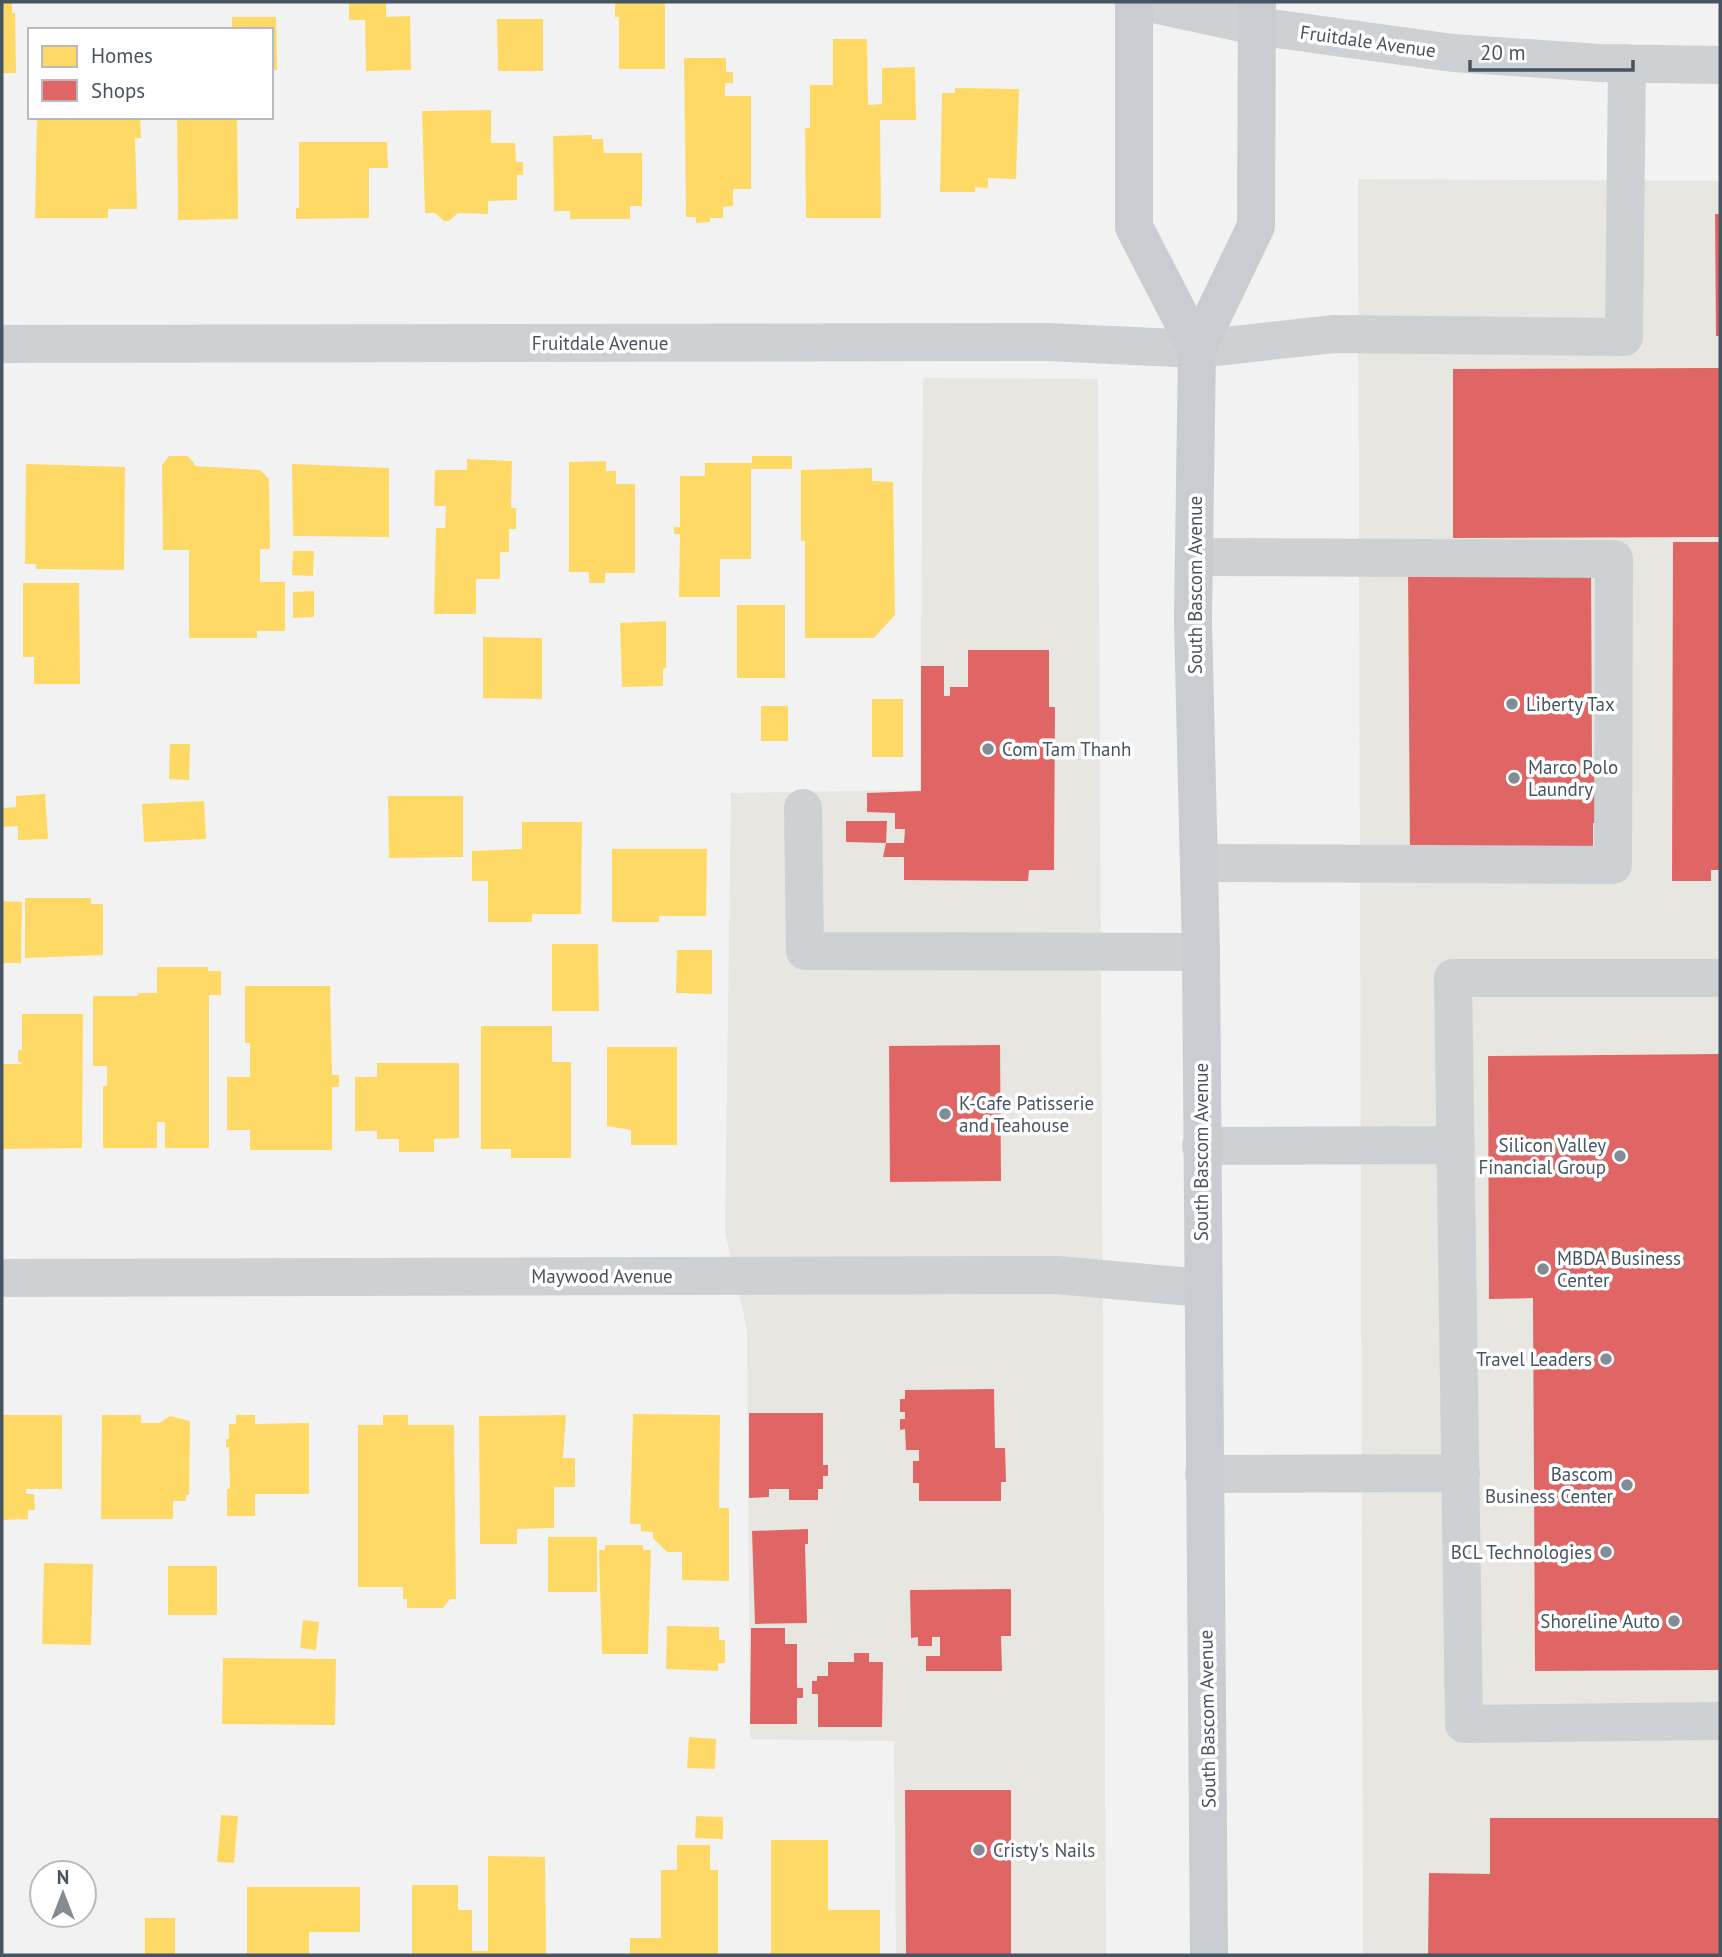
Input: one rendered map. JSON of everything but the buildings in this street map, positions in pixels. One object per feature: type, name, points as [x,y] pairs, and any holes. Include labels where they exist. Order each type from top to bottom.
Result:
[{"type":"main road","name":"South Bascom Avenue","points":[[1134,2],[1135,227],[1197,349]]},
{"type":"main road","name":"South Bascom Avenue","points":[[1209,1955],[1195,557],[1197,349],[1256,226],[1256,14]]},
{"type":"street","name":"Fruitdale Avenue","points":[[1144,2],[1256,14],[1453,52],[1627,63],[1720,65]]},
{"type":"street","name":"Fruitdale Avenue","points":[[2,344],[1048,342],[1197,349],[1334,334],[1624,337],[1627,63]]},
{"type":"street","points":[[1195,557],[1614,559],[1613,865],[1199,863]]},
{"type":"street","points":[[803,808],[805,951],[1201,952]]},
{"type":"street","points":[[1720,978],[1453,978],[1464,1724],[1720,1721]]},
{"type":"street","points":[[1201,1146],[1456,1145]]},
{"type":"street","name":"Maywood Avenue","points":[[2,1278],[1057,1275],[1202,1288]]},
{"type":"street","points":[[1204,1474],[1461,1473]]},
{"type":"shaded area","points":[[1358,179],[1720,181],[1720,1955],[1363,1955]]},
{"type":"shaded area","points":[[923,378],[1098,379],[1106,1955],[896,1955],[894,1741],[750,1739],[747,1329],[725,1232],[731,793],[920,790]]},
{"type":"place","name":"Liberty Tax","points":[[1512,704]]},
{"type":"place","name":"Com Tam Thanh","points":[[988,749]]},
{"type":"place","name":"Marco Polo Laundry","points":[[1514,778]]},
{"type":"place","name":"K-Cafe Patisserie and Teahouse","points":[[945,1114]]},
{"type":"place","name":"Silicon Valley Financial Group","points":[[1620,1156]]},
{"type":"place","name":"MBDA Business Center","points":[[1543,1269]]},
{"type":"place","name":"Travel Leaders","points":[[1606,1359]]},
{"type":"place","name":"Bascom Business Center","points":[[1627,1485]]},
{"type":"place","name":"BCL Technologies","points":[[1606,1552]]},
{"type":"place","name":"Shoreline Auto","points":[[1674,1621]]},
{"type":"place","name":"Cristy's Nails","points":[[979,1850]]}]
